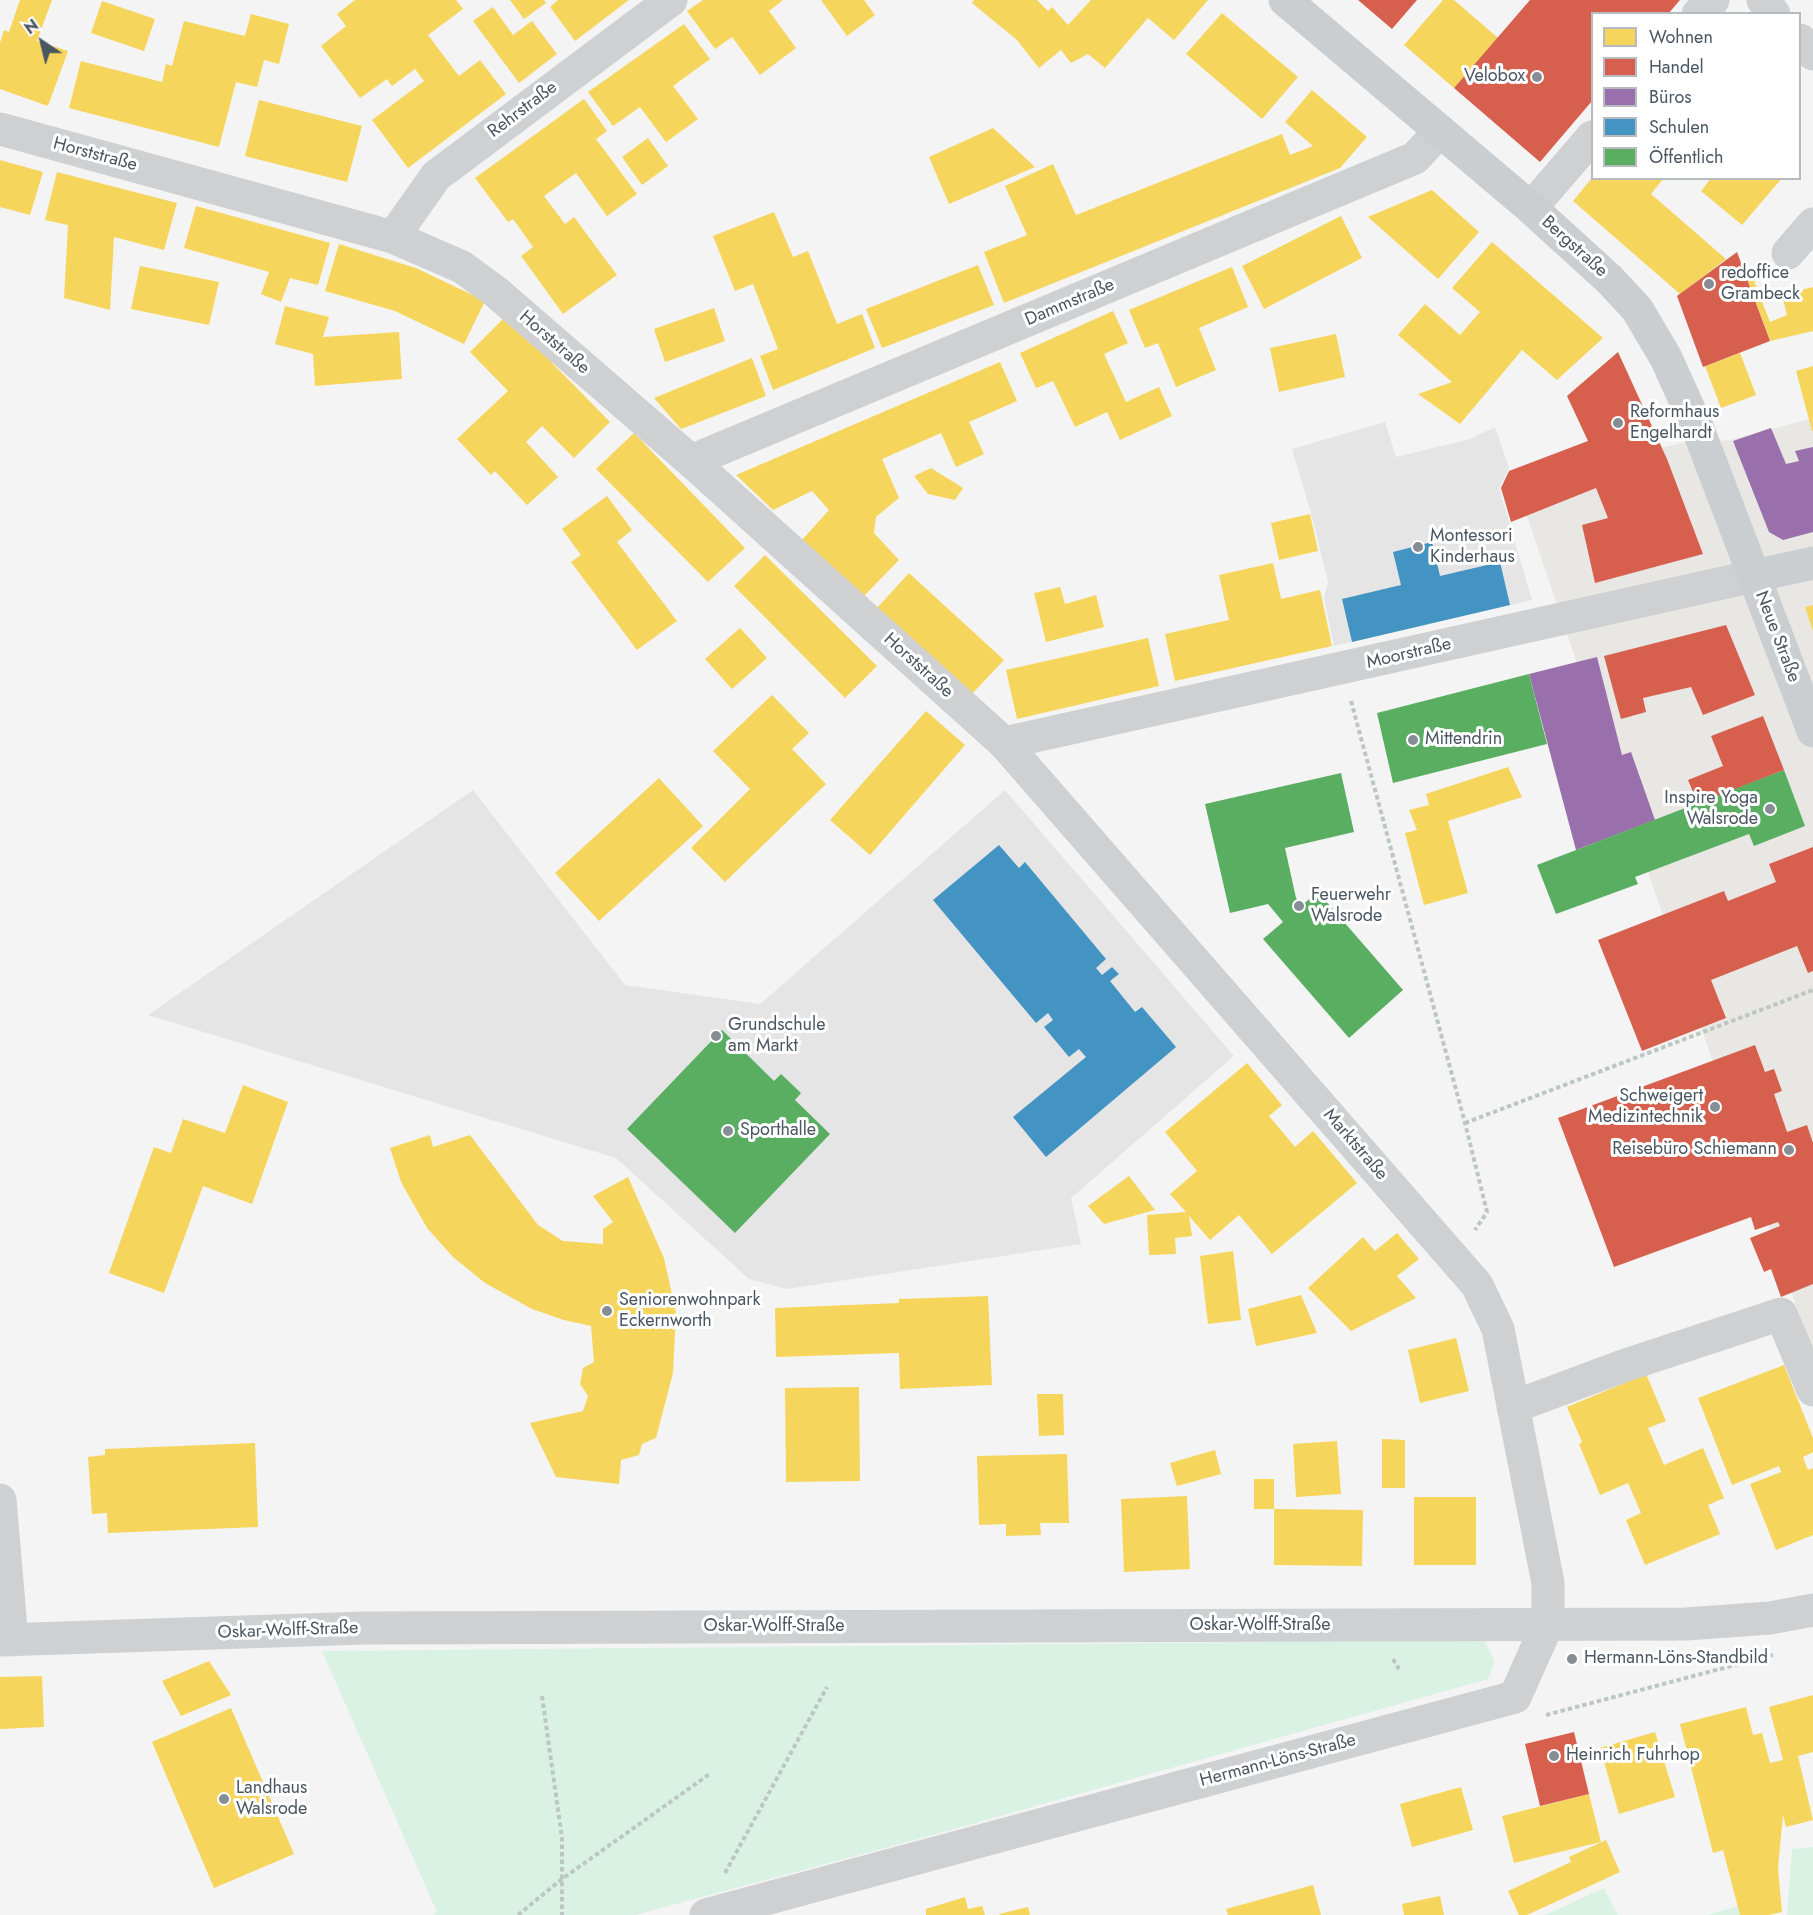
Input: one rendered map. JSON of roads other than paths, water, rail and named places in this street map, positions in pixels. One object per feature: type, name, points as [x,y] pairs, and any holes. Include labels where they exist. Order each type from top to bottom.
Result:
[{"type":"main road","name":"Bergstraße","points":[[1285,0],[1531,208],[1609,279],[1637,309],[1666,358],[1698,429],[1754,576]]},
{"type":"main road","name":"Moorstraße","points":[[1754,576],[1813,563]]},
{"type":"main road","name":"Neue Straße","points":[[1754,576],[1813,731]]},
{"type":"street","name":"Rehrstraße","points":[[393,237],[436,176],[671,0]]},
{"type":"street","points":[[1700,12],[1713,0]]},
{"type":"street","points":[[1763,0],[1772,12]]},
{"type":"street","points":[[1801,41],[1813,54]]},
{"type":"street","name":"Horststraße","points":[[0,129],[393,237],[462,267],[496,292],[691,461],[1004,743]]},
{"type":"street","name":"Dammstraße","points":[[691,461],[1415,158],[1440,131]]},
{"type":"street","points":[[1531,208],[1591,139]]},
{"type":"street","points":[[1788,253],[1813,224]]},
{"type":"street","name":"Moorstraße","points":[[1004,743],[1754,576]]},
{"type":"street","name":"Marktstraße","points":[[1004,743],[1477,1285],[1498,1329],[1548,1582],[1548,1623]]},
{"type":"street","points":[[1513,1407],[1623,1366],[1781,1314],[1813,1390]]},
{"type":"street","points":[[0,1500],[6,1640]]},
{"type":"street","points":[[1548,1623],[1686,1624],[1770,1618],[1813,1610]]},
{"type":"street","name":"Oskar-Wolff-Straße","points":[[6,1640],[365,1628],[1381,1626],[1548,1623]]},
{"type":"street","name":"Hermann-Löns-Straße","points":[[706,1915],[1515,1697],[1548,1623]]},
{"type":"place","name":"Velobox","points":[[1537,77]]},
{"type":"place","name":"redoffice Grambeck","points":[[1709,284]]},
{"type":"place","name":"Reformhaus Engelhardt","points":[[1618,423]]},
{"type":"place","name":"Montessori Kinderhaus","points":[[1418,547]]},
{"type":"place","name":"Mittendrin","points":[[1413,740]]},
{"type":"place","name":"Inspire Yoga Walsrode","points":[[1770,809]]},
{"type":"place","name":"Feuerwehr Walsrode","points":[[1299,906]]},
{"type":"place","name":"Grundschule am Markt","points":[[716,1036]]},
{"type":"place","name":"Schweigert Medizintechnik","points":[[1715,1107]]},
{"type":"place","name":"Sporthalle","points":[[728,1131]]},
{"type":"place","name":"Reisebüro Schiemann","points":[[1789,1150]]},
{"type":"place","name":"Seniorenwohnpark Eckernworth","points":[[607,1311]]},
{"type":"place","name":"Hermann-Löns-Standbild","points":[[1572,1659]]},
{"type":"place","name":"Heinrich Fuhrhop","points":[[1554,1756]]},
{"type":"place","name":"Landhaus Walsrode","points":[[224,1799]]}]
